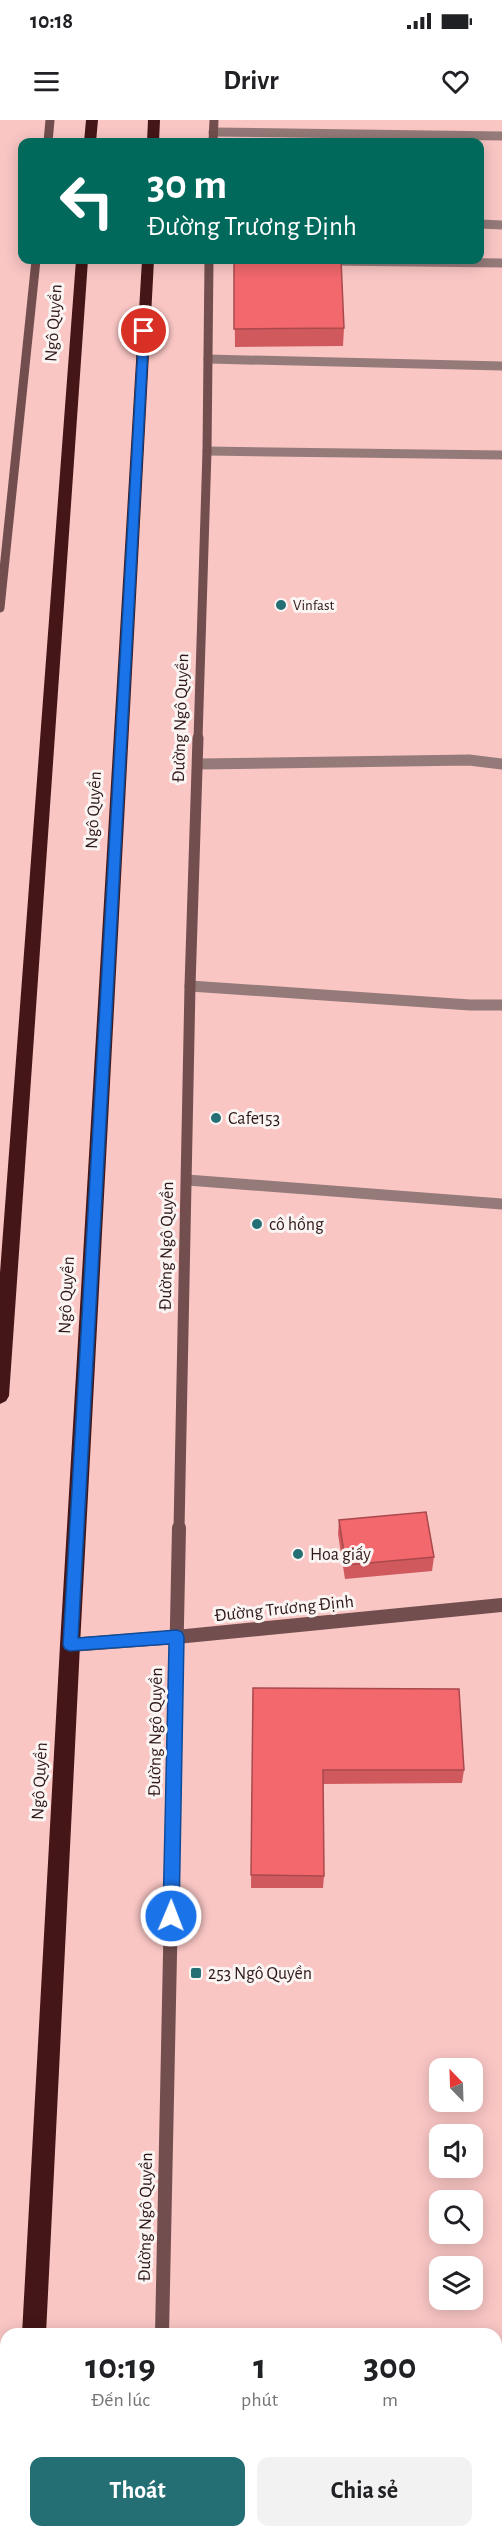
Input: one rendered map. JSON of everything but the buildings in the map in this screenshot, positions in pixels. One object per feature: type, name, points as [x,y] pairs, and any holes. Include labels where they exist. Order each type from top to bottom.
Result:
[{"type":"highway","points":[[90,138],[92,120]]},
{"type":"highway","points":[[153,138],[154,120]]},
{"type":"highway","name":"Ngô Quyền","points":[[0,1396],[82,264]]},
{"type":"highway","name":"Ngô Quyền","points":[[34,2328],[70,1645],[148,264]]},
{"type":"street","points":[[49,138],[51,120]]},
{"type":"street","points":[[213,138],[214,120]]},
{"type":"street","points":[[213,132],[502,136]]},
{"type":"street","points":[[484,224],[502,225]]},
{"type":"street","points":[[484,263],[502,263]]},
{"type":"street","points":[[0,608],[36,264]]},
{"type":"street","name":"Đường Ngô Quyền","points":[[162,2328],[190,986],[207,451],[209,264]]},
{"type":"street","points":[[208,359],[502,366]]},
{"type":"street","points":[[207,451],[502,455]]},
{"type":"street","points":[[198,764],[469,760],[502,764]]},
{"type":"street","points":[[190,986],[470,1005],[502,1005]]},
{"type":"street","points":[[187,1180],[502,1204]]},
{"type":"street","name":"Đường Trương Định","points":[[70,1645],[177,1637],[502,1605]]},
{"type":"place","name":"Vinfast","points":[[281,605]]},
{"type":"place","name":"Cafe153","points":[[216,1118]]},
{"type":"place","name":"cô hồng","points":[[257,1224]]},
{"type":"place","name":"Hoa giấy","points":[[298,1554]]},
{"type":"place","name":"253 Ngô Quyền","points":[[196,1973]]},
{"type":"route","points":[[144,331],[70,1645],[177,1637],[171,1916]]}]
